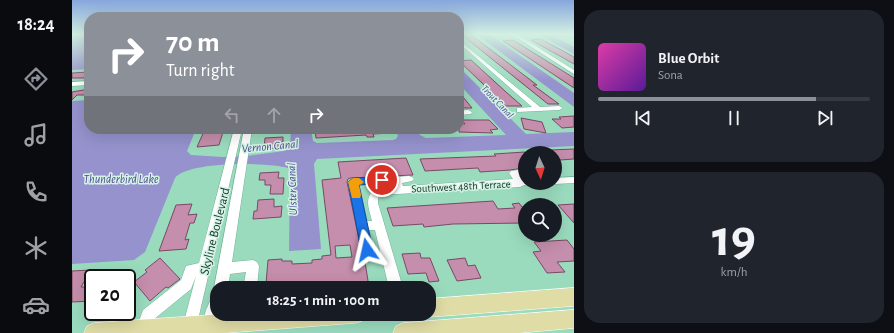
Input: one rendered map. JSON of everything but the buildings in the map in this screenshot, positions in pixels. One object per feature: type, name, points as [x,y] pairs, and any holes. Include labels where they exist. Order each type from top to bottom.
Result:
[{"type":"main road","points":[[436,307],[574,297]]},
{"type":"main road","points":[[403,333],[548,327],[574,319]]},
{"type":"main road","points":[[94,333],[143,329],[199,329],[274,321]]},
{"type":"street","points":[[469,50],[538,109]]},
{"type":"street","points":[[538,50],[574,72]]},
{"type":"street","points":[[72,84],[84,83]]},
{"type":"street","points":[[520,110],[559,108]]},
{"type":"street","points":[[464,112],[468,112]]},
{"type":"street","name":"Skyline Boulevard","points":[[223,281],[226,268],[237,160],[238,134]]},
{"type":"street","name":"Skyline Boulevard","points":[[199,329],[204,269],[246,134]]},
{"type":"street","points":[[367,250],[353,182],[397,184],[409,179]]},
{"type":"street","points":[[562,180],[574,180]]},
{"type":"street","name":"Southwest 48th Terrace","points":[[394,281],[373,203],[373,197],[377,192],[397,184],[518,182]]},
{"type":"street","points":[[363,226],[379,225]]},
{"type":"street","points":[[226,268],[253,266],[251,281]]},
{"type":"street","points":[[143,329],[148,314],[186,284],[190,270],[204,269]]},
{"type":"street","points":[[199,329],[210,314]]},
{"type":"water","points":[[72,50],[84,50],[84,69],[72,70]]},
{"type":"water","points":[[497,50],[511,50],[574,93],[574,107]]},
{"type":"water","points":[[566,50],[574,50],[574,54]]},
{"type":"water","points":[[464,72],[526,134],[574,132],[574,146],[518,146],[518,149],[317,159],[314,164],[321,249],[289,251],[290,172],[288,168],[264,165],[229,164],[195,168],[183,172],[175,178],[145,252],[134,260],[72,264],[72,101],[84,100],[84,134],[194,134],[187,151],[191,155],[223,157],[247,156],[284,151],[290,148],[291,134],[312,134],[313,141],[317,143],[393,140],[396,139],[398,136],[397,134],[419,134],[426,138],[506,135],[464,89]]},
{"type":"slow traffic","points":[[356,195],[353,182],[359,182]]},
{"type":"route","points":[[367,250],[353,182],[382,180]]},
{"type":"water label","name":"Trout Canal","points":[[498,101]]},
{"type":"water label","name":"Vernon Canal","points":[[270,146]]},
{"type":"water label","name":"Thunderbird Lake","points":[[121,179]]},
{"type":"water label","name":"Ulster Canal","points":[[292,189]]}]
